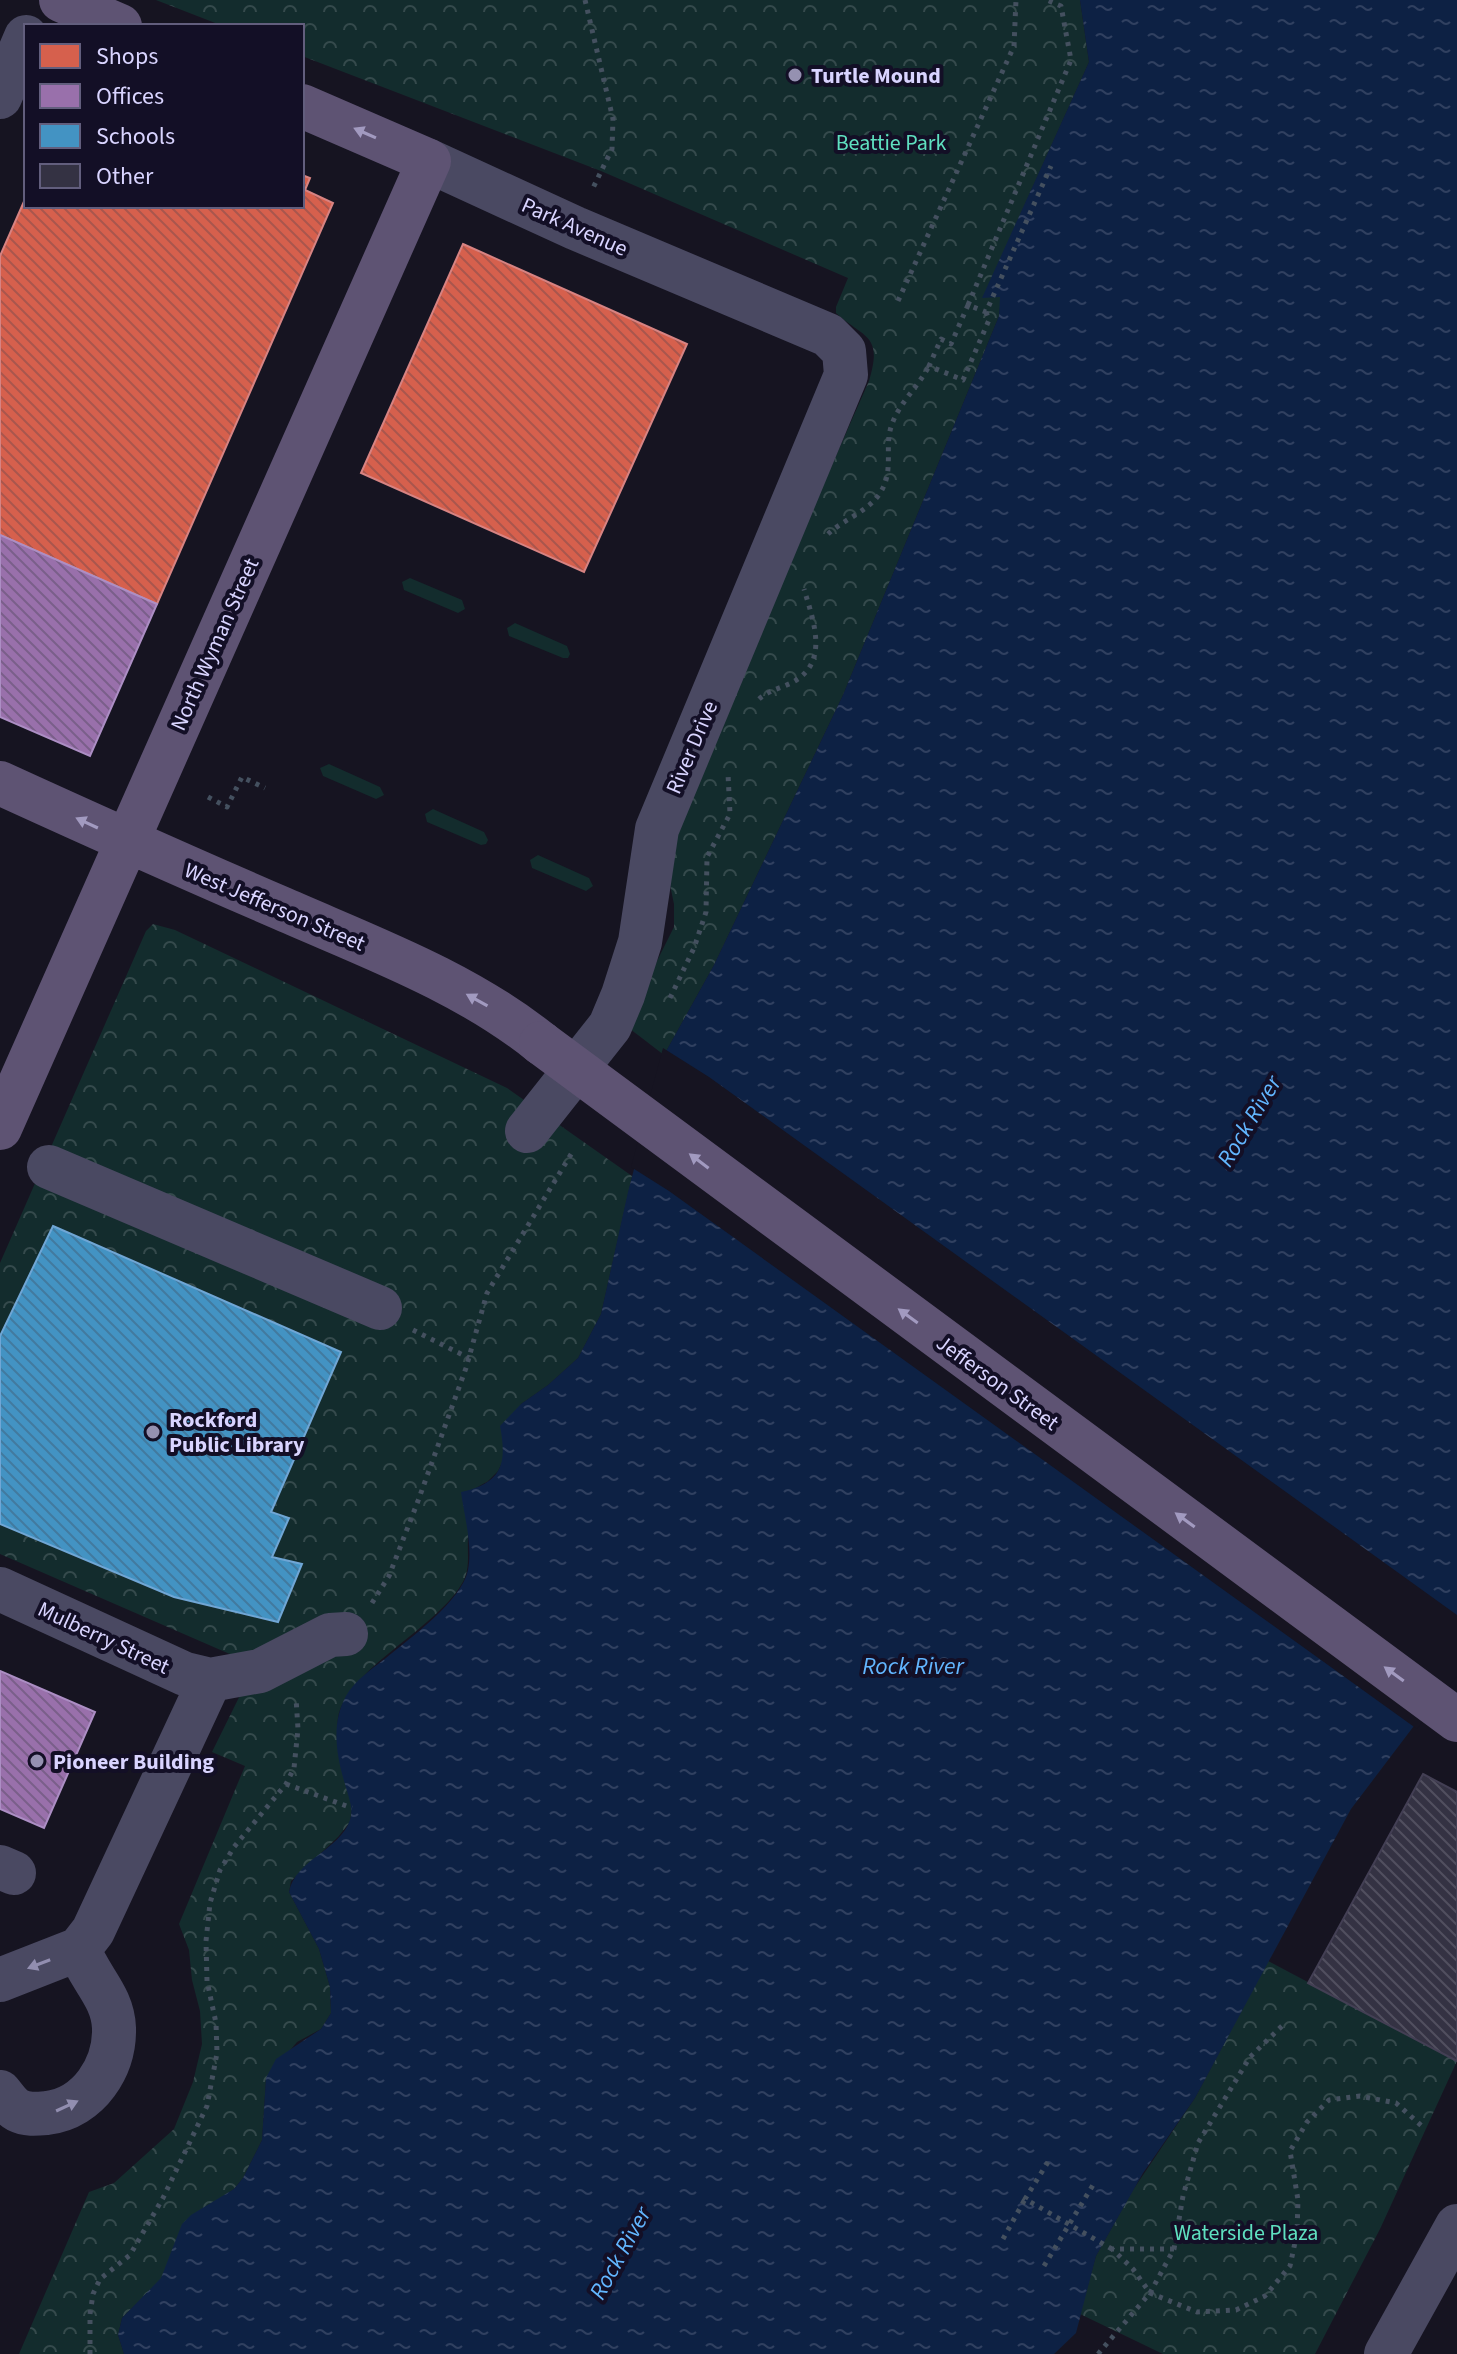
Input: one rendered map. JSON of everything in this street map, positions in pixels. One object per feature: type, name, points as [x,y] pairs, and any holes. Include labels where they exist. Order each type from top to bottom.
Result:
[{"type":"main road","points":[[61,0],[115,24]]},
{"type":"main road","name":"Park Avenue","points":[[304,107],[429,161]]},
{"type":"main road","name":"North Wyman Street","points":[[0,1128],[429,161]]},
{"type":"main road","name":"West Jefferson Street","points":[[0,783],[127,842],[420,968],[510,1018],[541,1043]]},
{"type":"main road","name":"Jefferson Street","points":[[541,1043],[1457,1720]]},
{"type":"street","points":[[32,24],[42,0]]},
{"type":"street","points":[[0,97],[24,42]]},
{"type":"street","name":"Park Avenue","points":[[429,161],[575,228],[828,335],[844,351]]},
{"type":"street","name":"River Drive","points":[[527,1131],[610,1026],[623,995],[640,942],[657,829],[846,375],[844,351]]},
{"type":"street","points":[[49,1167],[380,1308]]},
{"type":"street","name":"Mulberry Street","points":[[0,1589],[185,1674],[210,1680]]},
{"type":"street","points":[[0,1980],[79,1949],[93,1931],[210,1680],[260,1671],[330,1635],[346,1634]]},
{"type":"street","points":[[0,2092],[14,2109],[31,2115],[58,2112],[93,2089],[105,2072],[112,2055],[112,2009],[85,1966],[79,1949]]},
{"type":"street","points":[[1386,2354],[1457,2226]]},
{"type":"path","points":[[575,228],[612,149],[613,119],[585,0]]},
{"type":"path","points":[[898,301],[1014,46],[1016,0]]},
{"type":"path","points":[[822,541],[877,497],[889,468],[888,433],[893,419],[920,384],[941,339],[951,344],[1071,60],[1061,6],[1047,0]]},
{"type":"path","points":[[929,366],[963,380],[989,320],[986,312],[1051,166]]},
{"type":"path","points":[[968,305],[986,312]]},
{"type":"path","points":[[755,702],[766,692],[804,675],[815,655],[817,641],[803,587],[805,578]]},
{"type":"path","points":[[668,1004],[694,948],[706,912],[707,857],[730,814],[728,767]]},
{"type":"path","points":[[208,797],[227,807],[242,777],[265,788]]},
{"type":"path","points":[[346,1634],[360,1621],[389,1576],[469,1358],[487,1293],[573,1151]]},
{"type":"path","points":[[380,1308],[420,1334],[469,1358]]},
{"type":"path","points":[[90,2354],[90,2314],[93,2294],[100,2279],[130,2255],[163,2198],[207,2106],[217,2053],[216,2023],[207,1981],[206,1941],[210,1903],[220,1870],[234,1847],[286,1784],[294,1768],[298,1729],[296,1693]]},
{"type":"path","points":[[286,1784],[352,1808]]},
{"type":"path","points":[[1098,2354],[1150,2293],[1174,2249],[1183,2196],[1198,2143],[1250,2057],[1284,2024]]},
{"type":"path","points":[[1025,2199],[1112,2249],[1133,2269],[1150,2293],[1197,2312],[1236,2310],[1265,2296],[1290,2266],[1297,2233],[1298,2200],[1290,2151],[1307,2122],[1329,2100],[1360,2096],[1396,2103],[1424,2128]]},
{"type":"path","points":[[1003,2239],[1048,2162]]},
{"type":"path","points":[[1044,2266],[1093,2185]]},
{"type":"path","points":[[1112,2249],[1174,2249]]},
{"type":"green space","name":"Beattie Park","points":[[156,0],[1080,0],[1089,62],[983,297],[1001,297],[999,316],[843,695],[714,965],[664,1055],[625,1025],[674,927],[674,904],[666,866],[669,834],[869,381],[874,354],[869,339],[836,313],[848,278],[601,171],[304,57],[304,24],[218,24]]},
{"type":"green space","points":[[410,578],[462,600],[465,609],[458,613],[404,590],[402,582]]},
{"type":"green space","points":[[515,623],[567,646],[568,658],[509,636],[507,628]]},
{"type":"green space","points":[[329,764],[380,787],[384,795],[376,799],[323,776],[320,768]]},
{"type":"green space","points":[[433,809],[484,832],[488,840],[486,844],[481,845],[427,822],[425,814]]},
{"type":"green space","points":[[538,855],[589,878],[593,886],[586,891],[532,868],[530,860]]},
{"type":"green space","points":[[153,924],[175,930],[507,1088],[632,1176],[601,1314],[578,1358],[521,1404],[503,1445],[504,1458],[498,1471],[474,1489],[467,1568],[461,1585],[432,1618],[373,1667],[344,1700],[338,1725],[352,1808],[350,1822],[291,1881],[289,1892],[319,1949],[330,1987],[331,2013],[321,2029],[297,2042],[266,2079],[262,2140],[243,2178],[234,2189],[216,2201],[175,2246],[161,2279],[122,2318],[118,2335],[124,2354],[19,2354],[89,2192],[114,2183],[174,2129],[193,2082],[202,2044],[200,2011],[189,1950],[179,1924],[245,1766],[212,1752],[255,1665],[0,1554],[0,1263],[146,931]]},
{"type":"green space","name":"Waterside Plaza","points":[[1268,1961],[1457,2061],[1380,2229],[1315,2354],[1163,2354],[1080,2314],[1096,2256],[1133,2190],[1195,2098]]},
{"type":"water","name":"Rock River","points":[[1080,0],[1457,0],[1457,1669],[1351,1809],[1195,2098],[1143,2173],[1096,2256],[1076,2333],[1054,2354],[124,2354],[118,2335],[122,2318],[161,2278],[182,2224],[191,2215],[234,2189],[243,2178],[262,2140],[266,2078],[276,2059],[321,2029],[331,2013],[330,1987],[319,1949],[289,1892],[300,1871],[337,1839],[350,1820],[351,1806],[336,1739],[341,1706],[349,1690],[420,1630],[464,1582],[468,1570],[469,1541],[461,1492],[494,1477],[502,1461],[500,1426],[521,1404],[578,1358],[601,1314],[628,1192],[664,1055],[714,965],[843,695],[999,316],[1000,297],[982,298],[1089,62]]},
{"type":"pier","points":[[663,1048],[709,1077],[1457,1615],[1457,1676],[1417,1729],[669,1191],[631,1167]]},
{"type":"building: Shops","points":[[304,176],[310,178],[305,190],[333,203],[157,604],[0,535],[0,256],[24,202],[24,208],[304,208]]},
{"type":"building: Shops","points":[[463,244],[687,344],[584,572],[361,473]]},
{"type":"building: Offices","points":[[0,535],[157,604],[90,756],[0,717]]},
{"type":"building: Offices","name":"Pioneer Building","points":[[0,1671],[95,1712],[44,1828],[0,1809]]},
{"type":"building: Schools","name":"Rockford Public Library","points":[[53,1226],[341,1352],[271,1512],[289,1518],[272,1557],[302,1564],[278,1622],[174,1597],[0,1524],[0,1336]]},
{"type":"building: Other","points":[[1423,1774],[1457,1792],[1457,2061],[1308,1983]]},
{"type":"place","name":"Turtle Mound","points":[[795,75]]},
{"type":"place","name":"Rockford Public Library","points":[[153,1432]]},
{"type":"place","name":"Pioneer Building","points":[[37,1761]]}]
